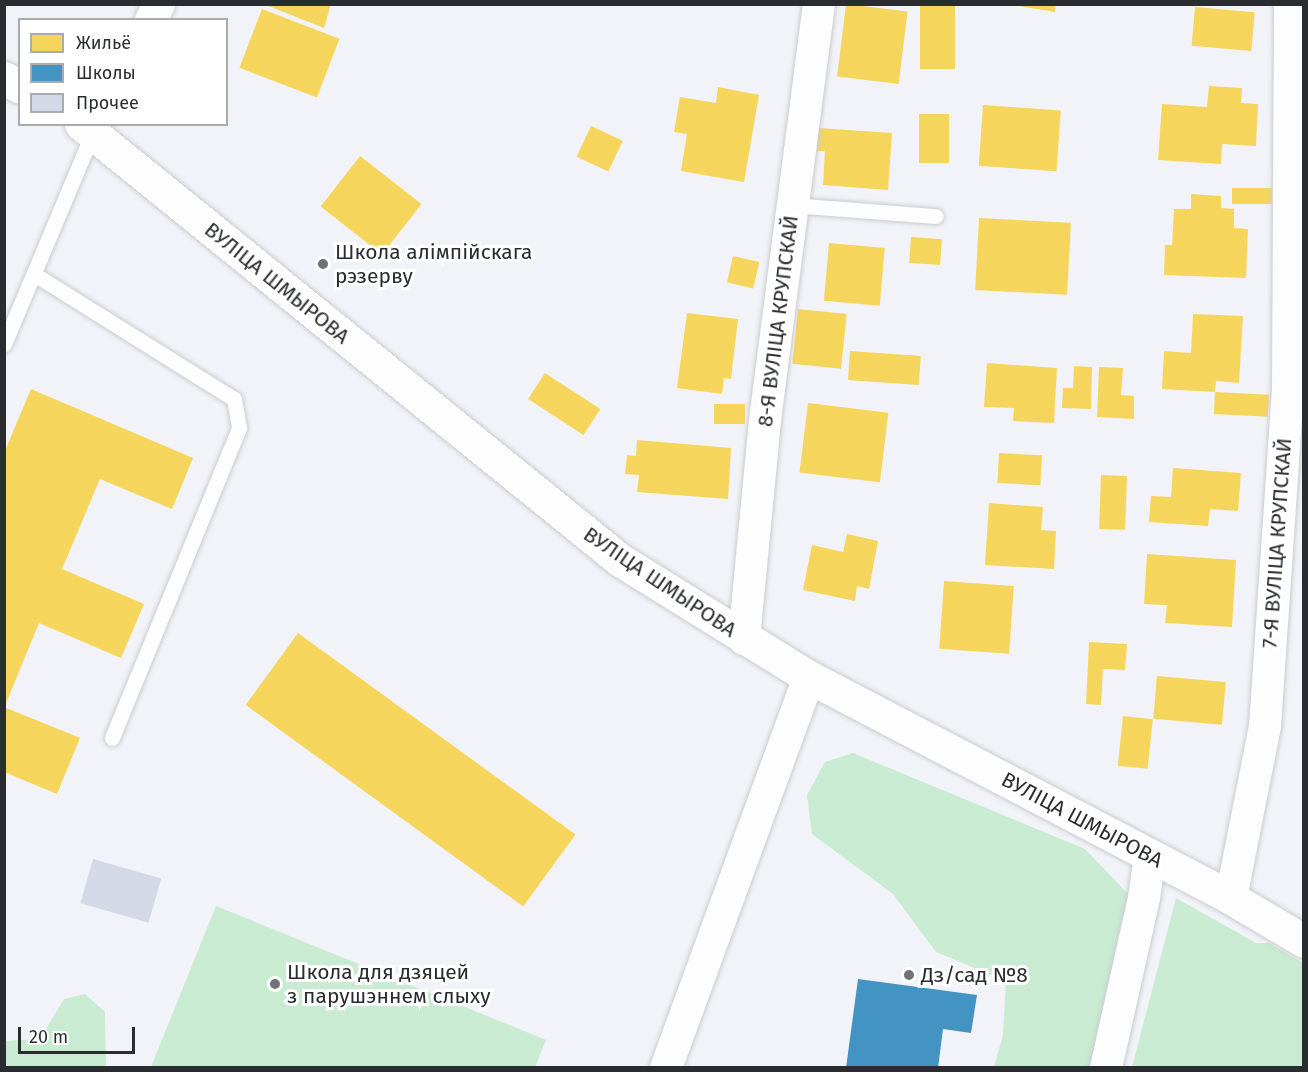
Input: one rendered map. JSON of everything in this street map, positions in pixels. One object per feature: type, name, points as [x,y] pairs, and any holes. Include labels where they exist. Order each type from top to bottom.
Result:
[{"type":"street","points":[[152,18],[159,4]]},
{"type":"street","name":"8-Я ВУЛІЦА КРУПСКАЙ","points":[[744,639],[792,205],[819,4]]},
{"type":"street","name":"7-Я ВУЛІЦА КРУПСКАЙ","points":[[1231,898],[1264,726],[1288,386],[1294,21]]},
{"type":"street","points":[[4,78],[18,86]]},
{"type":"street","name":"ВУЛІЦА ШМЫРОВА","points":[[90,127],[297,301],[620,560],[744,639],[809,677],[1231,898],[1304,941]]},
{"type":"street","points":[[666,1068],[809,677]]},
{"type":"street","points":[[1106,1068],[1144,897],[1150,856]]},
{"type":"lane","points":[[4,344],[34,274],[90,127]]},
{"type":"lane","points":[[792,205],[936,216]]},
{"type":"lane","points":[[34,274],[234,399],[239,428],[112,738]]},
{"type":"green space","points":[[853,753],[1085,849],[1128,894],[1119,967],[1097,1067],[994,1067],[1003,1035],[1006,981],[936,952],[893,894],[812,834],[807,795],[825,762]]},
{"type":"green space","points":[[1176,898],[1256,943],[1269,943],[1303,963],[1303,1067],[1132,1067]]},
{"type":"green space","points":[[216,906],[546,1040],[535,1067],[151,1067]]},
{"type":"green space","points":[[85,994],[105,1012],[106,1067],[5,1067],[5,1041],[40,1039],[64,999]]},
{"type":"building: Жильё","points":[[266,4],[331,4],[324,28],[266,5]]},
{"type":"building: Жильё","points":[[846,4],[908,12],[899,84],[837,76]]},
{"type":"building: Жильё","points":[[920,4],[955,4],[955,69],[920,69]]},
{"type":"building: Жильё","points":[[1007,4],[1056,4],[1055,12]]},
{"type":"building: Жильё","points":[[1195,7],[1255,12],[1251,51],[1192,46]]},
{"type":"building: Жильё","points":[[262,9],[339,39],[317,98],[239,68]]},
{"type":"building: Жильё","points":[[1209,86],[1242,88],[1241,103],[1258,104],[1256,146],[1222,144],[1221,164],[1158,160],[1162,104],[1207,107]]},
{"type":"building: Жильё","points":[[718,87],[759,95],[744,182],[681,171],[687,134],[674,132],[680,97],[716,103]]},
{"type":"building: Жильё","points":[[983,105],[1061,110],[1057,171],[979,166]]},
{"type":"building: Жильё","points":[[919,114],[949,114],[949,163],[919,163]]},
{"type":"building: Жильё","points":[[591,126],[623,141],[608,172],[577,157]]},
{"type":"building: Жильё","points":[[818,128],[892,133],[888,190],[823,185],[825,151],[817,151]]},
{"type":"building: Жильё","points":[[360,156],[421,204],[382,254],[321,206]]},
{"type":"building: Жильё","points":[[1232,188],[1272,188],[1272,204],[1232,204]]},
{"type":"building: Жильё","points":[[1191,194],[1221,196],[1221,208],[1234,209],[1234,228],[1248,229],[1246,278],[1164,275],[1165,245],[1172,245],[1174,209],[1191,209]]},
{"type":"building: Жильё","points":[[979,218],[1071,223],[1067,295],[975,290]]},
{"type":"building: Жильё","points":[[911,237],[942,239],[940,265],[909,263]]},
{"type":"building: Жильё","points":[[829,243],[885,248],[880,306],[824,301]]},
{"type":"building: Жильё","points":[[733,256],[759,262],[753,288],[727,282]]},
{"type":"building: Жильё","points":[[798,309],[847,314],[841,369],[792,364]]},
{"type":"building: Жильё","points":[[687,313],[738,319],[731,379],[724,378],[722,394],[677,388]]},
{"type":"building: Жильё","points":[[1193,314],[1243,316],[1239,383],[1216,381],[1215,392],[1162,389],[1164,351],[1191,353]]},
{"type":"building: Жильё","points":[[850,351],[921,356],[919,385],[848,380]]},
{"type":"building: Жильё","points":[[987,363],[1057,368],[1054,423],[1013,421],[1014,408],[984,407]]},
{"type":"building: Жильё","points":[[1074,366],[1092,367],[1091,409],[1062,408],[1063,388],[1073,388]]},
{"type":"building: Жильё","points":[[1099,367],[1123,368],[1121,395],[1134,396],[1134,419],[1097,417]]},
{"type":"building: Жильё","points":[[545,373],[600,409],[583,435],[528,399]]},
{"type":"building: Жильё","points":[[31,389],[193,458],[172,509],[100,479],[62,569],[144,604],[121,658],[39,623],[5,706],[4,453]]},
{"type":"building: Жильё","points":[[1215,392],[1269,395],[1268,417],[1214,414]]},
{"type":"building: Жильё","points":[[808,403],[888,413],[880,482],[799,472]]},
{"type":"building: Жильё","points":[[714,404],[745,404],[745,424],[714,424]]},
{"type":"building: Жильё","points":[[637,440],[731,448],[728,499],[637,492],[639,475],[625,474],[627,455],[636,456]]},
{"type":"building: Жильё","points":[[999,453],[1042,455],[1040,485],[997,483]]},
{"type":"building: Жильё","points":[[1173,468],[1241,473],[1238,511],[1210,509],[1208,526],[1149,522],[1151,496],[1171,497]]},
{"type":"building: Жильё","points":[[1101,475],[1127,476],[1125,530],[1099,529]]},
{"type":"building: Жильё","points":[[989,503],[1043,507],[1041,530],[1056,531],[1054,569],[985,565]]},
{"type":"building: Жильё","points":[[847,534],[878,541],[869,589],[857,586],[855,601],[803,590],[812,545],[843,552]]},
{"type":"building: Жильё","points":[[1147,554],[1236,560],[1232,627],[1165,623],[1167,605],[1144,604]]},
{"type":"building: Жильё","points":[[944,581],[1014,586],[1009,654],[939,649]]},
{"type":"building: Жильё","points":[[298,633],[575,835],[523,907],[246,705]]},
{"type":"building: Жильё","points":[[1089,642],[1127,644],[1125,670],[1103,669],[1101,705],[1086,704]]},
{"type":"building: Жильё","points":[[1157,676],[1226,682],[1222,725],[1153,719]]},
{"type":"building: Жильё","points":[[4,707],[80,738],[57,794],[4,772]]},
{"type":"building: Жильё","points":[[1123,716],[1153,719],[1148,769],[1118,766]]},
{"type":"building: Школы","points":[[858,979],[977,995],[971,1033],[943,1029],[938,1068],[846,1068]]},
{"type":"building: Прочее","points":[[93,859],[161,879],[149,923],[80,903]]},
{"type":"place","name":"Школа алімпійскага рэзерву","points":[[323,264]]},
{"type":"place","name":"Дз/сад №8","points":[[909,975]]},
{"type":"place","name":"Школа для дзяцей з парушэннем слыху","points":[[275,984]]}]
